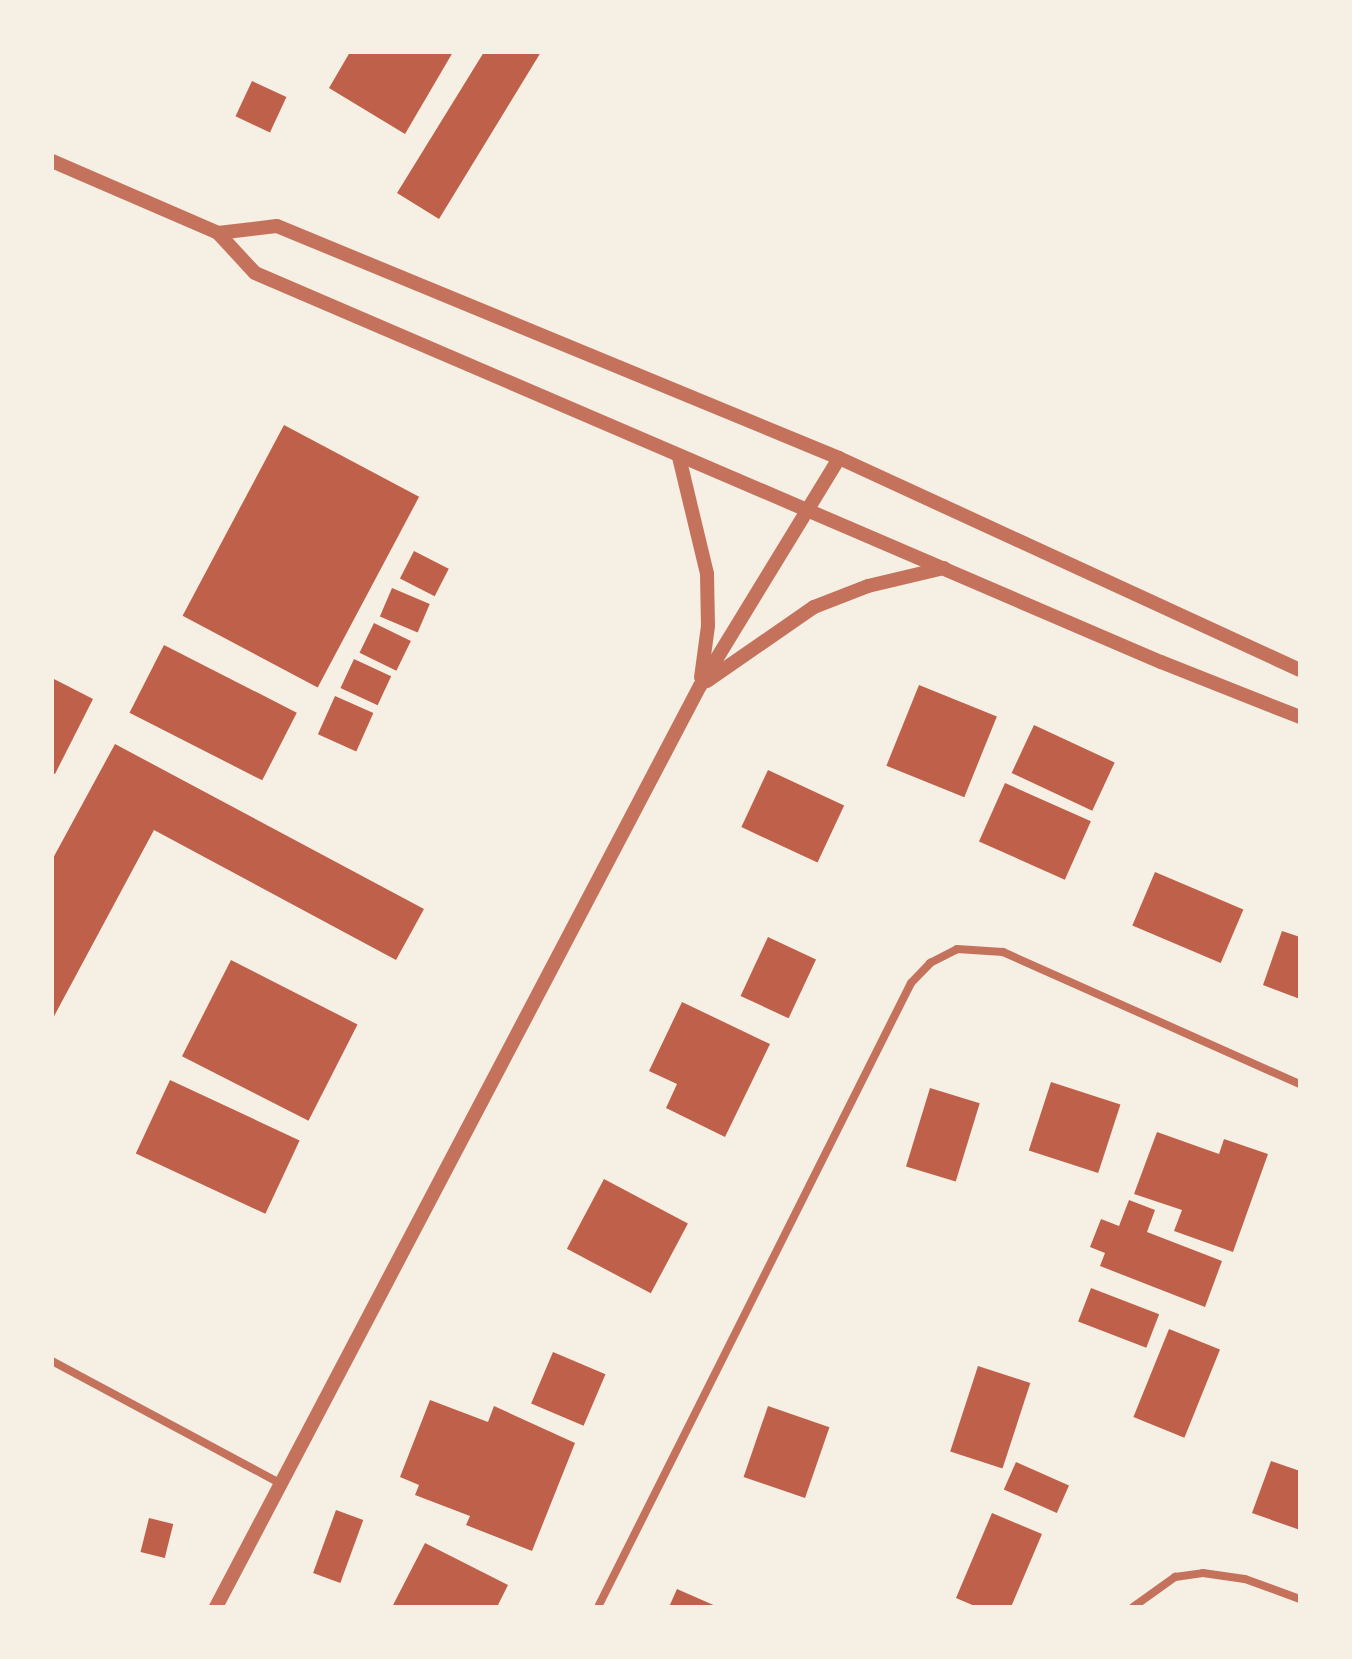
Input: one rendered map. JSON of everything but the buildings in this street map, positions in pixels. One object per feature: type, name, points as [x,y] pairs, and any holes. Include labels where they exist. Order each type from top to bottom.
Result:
[{"type":"street","points":[[52,161],[218,233],[255,273],[806,511],[1300,717]]},
{"type":"street","points":[[218,233],[277,226],[839,458],[1300,670]]},
{"type":"street","points":[[679,457],[707,574],[708,626],[700,686]]},
{"type":"street","points":[[216,1607],[700,686],[839,458]]},
{"type":"street","points":[[700,686],[814,607],[858,589],[944,568]]},
{"type":"street","points":[[598,1607],[911,983],[930,963],[957,949],[1003,952],[1300,1084]]},
{"type":"street","points":[[52,1361],[281,1484]]},
{"type":"street","points":[[1133,1607],[1175,1577],[1203,1573],[1245,1579],[1300,1599]]}]
